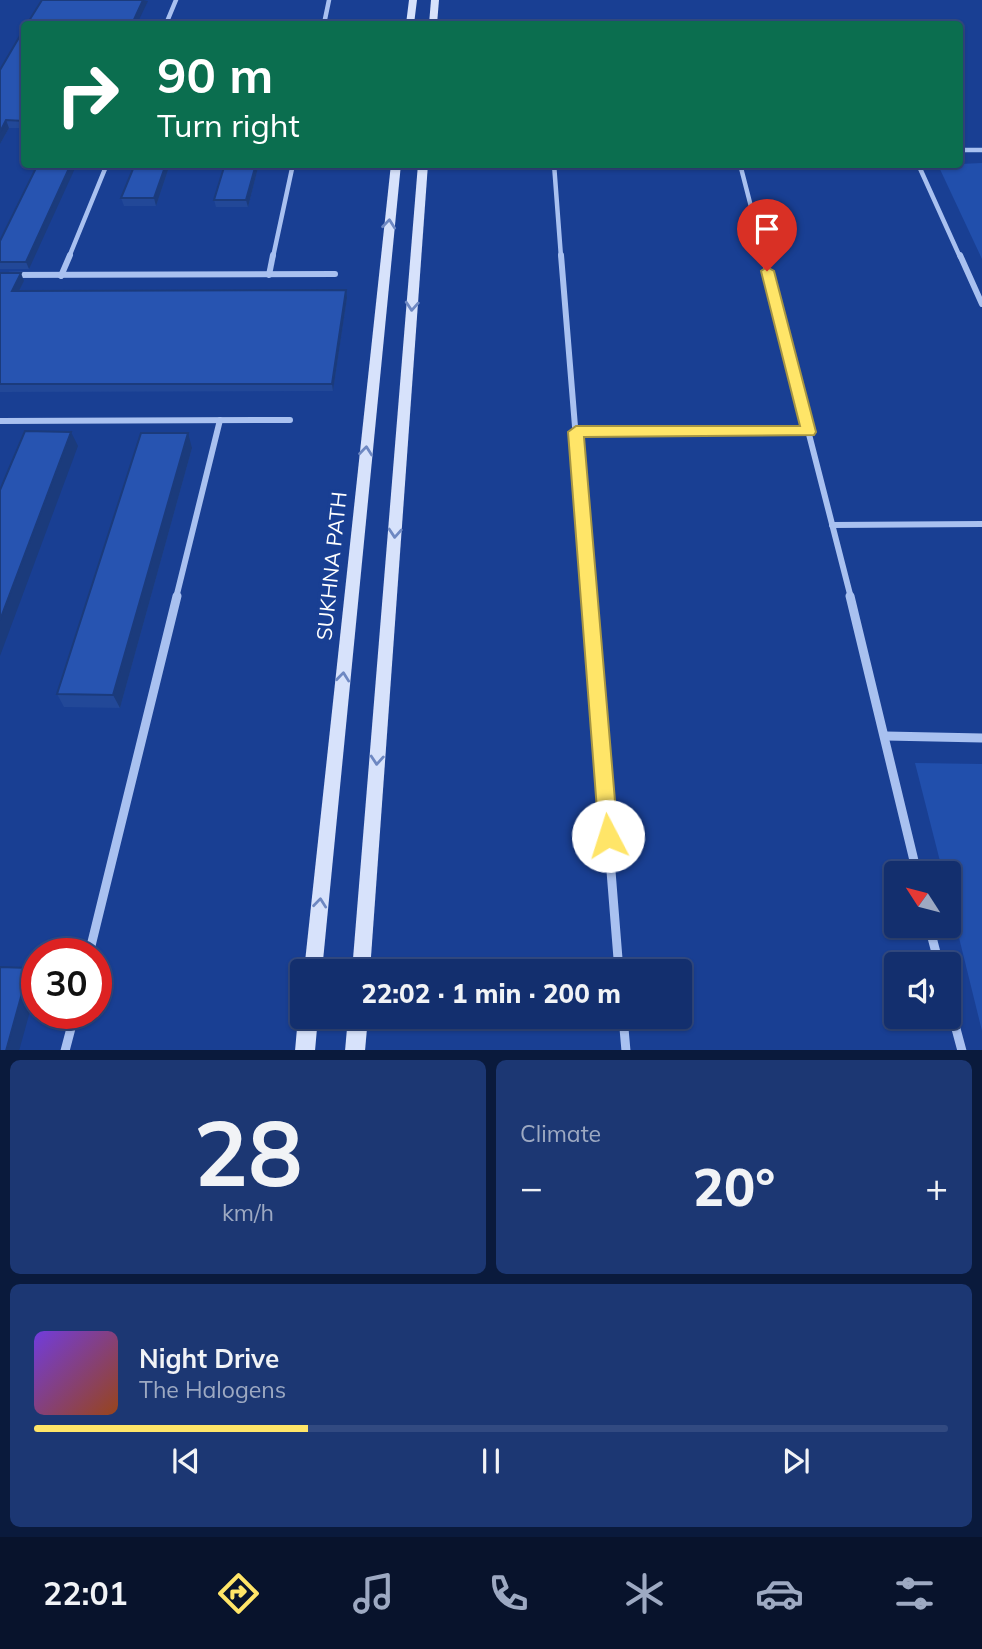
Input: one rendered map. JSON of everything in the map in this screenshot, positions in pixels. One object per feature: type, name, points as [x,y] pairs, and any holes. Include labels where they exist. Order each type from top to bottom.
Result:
[{"type":"main road","points":[[410,21],[412,0]]},
{"type":"main road","points":[[433,21],[435,0]]},
{"type":"main road","name":"SUKHNA PATH","points":[[314,959],[396,168]]},
{"type":"main road","points":[[362,959],[423,168]]},
{"type":"main road","points":[[305,1050],[307,1029]]},
{"type":"main road","points":[[355,1050],[357,1029]]},
{"type":"street","points":[[167,21],[176,0]]},
{"type":"street","points":[[325,21],[329,0]]},
{"type":"street","points":[[963,150],[982,150]]},
{"type":"street","points":[[61,276],[105,168]]},
{"type":"street","points":[[269,275],[292,168]]},
{"type":"street","points":[[554,168],[619,959]]},
{"type":"street","points":[[741,168],[886,736],[914,861]]},
{"type":"street","points":[[920,168],[982,304]]},
{"type":"street","points":[[0,275],[335,275]]},
{"type":"street","points":[[93,938],[220,420]]},
{"type":"street","points":[[1,423],[290,420]]},
{"type":"street","points":[[576,432],[808,432]]},
{"type":"street","points":[[832,524],[982,524]]},
{"type":"street","points":[[886,736],[982,737]]},
{"type":"street","points":[[65,1050],[71,1029]]},
{"type":"street","points":[[624,1029],[626,1050]]},
{"type":"street","points":[[956,1029],[962,1050]]},
{"type":"shaded area","points":[[982,163],[982,259],[939,168],[963,168],[963,164]]},
{"type":"shaded area","points":[[915,763],[982,764],[982,1031],[959,938],[961,861],[940,861]]},
{"type":"building","points":[[42,0],[143,0],[133,21],[29,21]]},
{"type":"building","points":[[21,34],[21,121],[6,120],[0,132],[0,70]]},
{"type":"building","points":[[36,168],[69,168],[26,262],[0,262],[0,241]]},
{"type":"building","points":[[133,168],[165,168],[154,198],[121,198]]},
{"type":"building","points":[[224,168],[255,168],[246,200],[214,200]]},
{"type":"building","points":[[0,273],[21,273],[12,291],[346,290],[332,384],[0,384]]},
{"type":"building","points":[[25,431],[71,432],[0,620],[0,490]]},
{"type":"building","points":[[141,433],[188,433],[113,695],[57,694]]},
{"type":"building","points":[[0,967],[21,968],[21,997],[6,1050],[0,1050]]},
{"type":"route","points":[[608,836],[576,432],[808,432],[767,271]]}]
